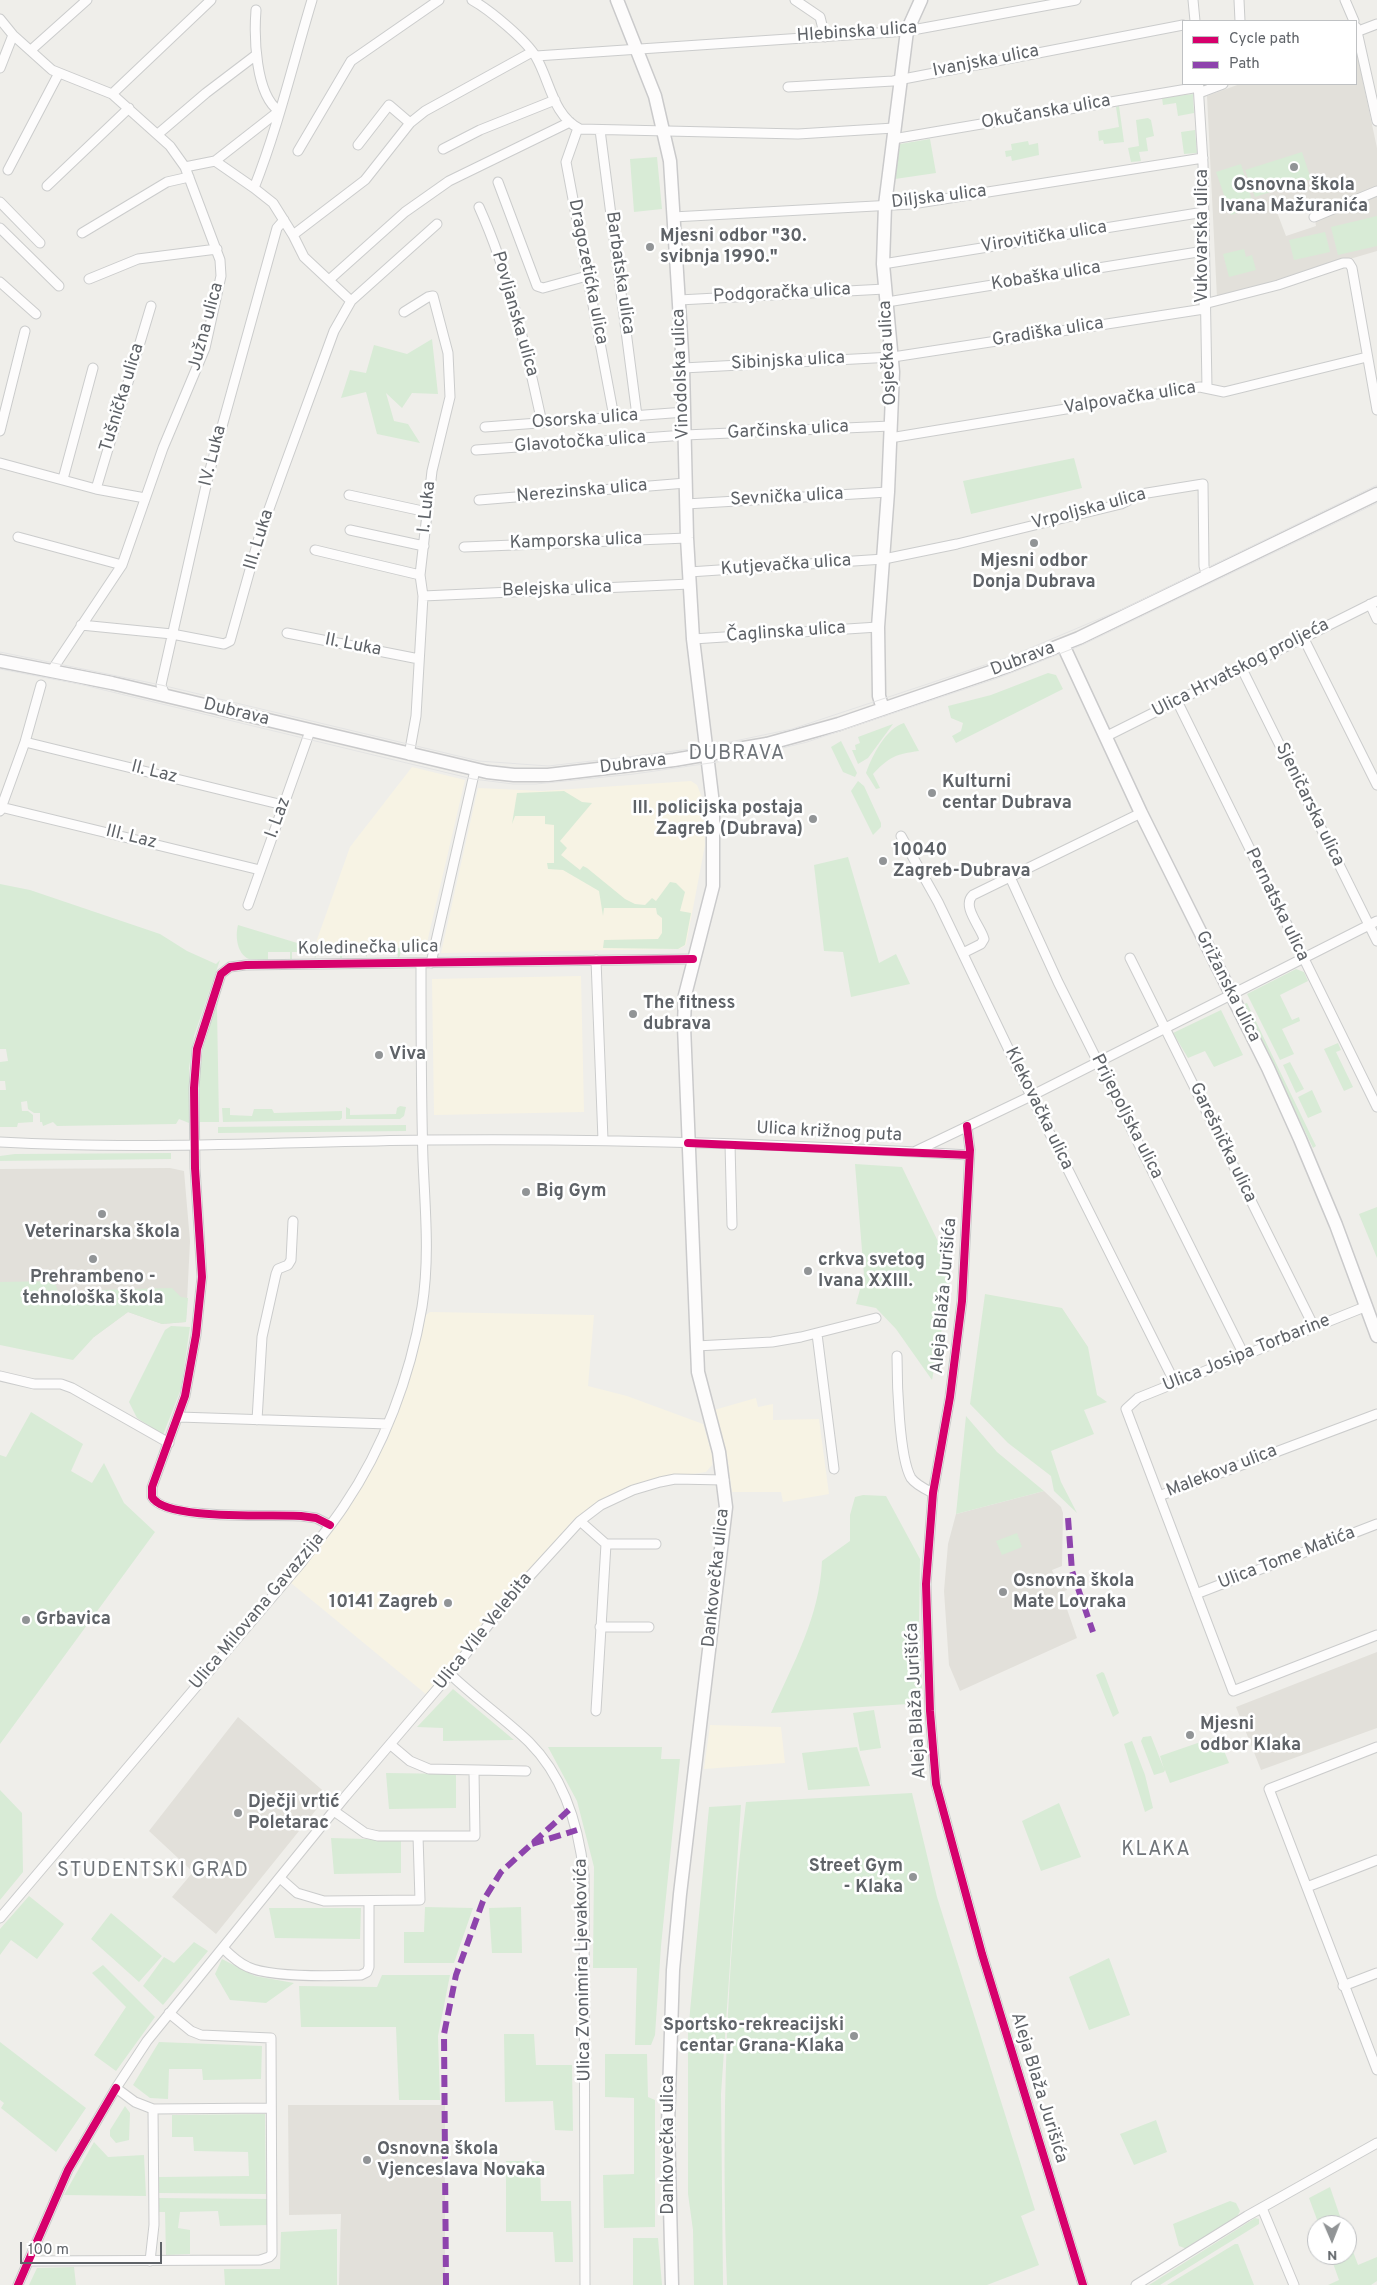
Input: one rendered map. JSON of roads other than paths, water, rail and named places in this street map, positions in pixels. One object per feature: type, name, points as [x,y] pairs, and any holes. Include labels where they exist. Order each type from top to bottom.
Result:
[{"type":"main road","name":"Vinodolska ulica","points":[[617,0],[656,96],[665,130],[670,161],[683,368],[687,538],[693,639],[708,756]]},
{"type":"main road","name":"Osječka ulica","points":[[883,709],[879,693],[878,628],[888,492],[893,357],[883,264],[885,205],[907,31],[921,0]]},
{"type":"main road","name":"Dubrava","points":[[0,661],[52,670],[475,770],[514,775],[557,774],[708,756],[788,739],[1011,665],[1062,645],[1377,494]]},
{"type":"main road","name":"Grižanska ulica","points":[[1062,645],[1141,813],[1300,1139],[1336,1225],[1377,1336]]},
{"type":"main road","name":"Dankovečka ulica","points":[[672,2285],[668,2125],[673,1970],[685,1846],[726,1512],[724,1480],[715,1436],[700,1386],[696,1346],[688,1142],[685,1003],[693,959],[711,894],[714,872],[713,804],[708,756]]},
{"type":"street","points":[[31,50],[88,0]]},
{"type":"street","points":[[112,94],[211,0]]},
{"type":"street","points":[[254,188],[273,139],[279,111],[312,0]]},
{"type":"street","points":[[298,151],[351,61],[439,0]]},
{"type":"street","points":[[474,0],[494,14],[534,54],[555,100],[570,122],[578,128]]},
{"type":"street","points":[[795,0],[820,17],[825,37]]},
{"type":"street","name":"Hlebinska ulica","points":[[534,54],[636,50],[907,31],[1076,0]]},
{"type":"street","points":[[1193,0],[1195,20]]},
{"type":"street","points":[[1239,0],[1240,20]]},
{"type":"street","points":[[1346,0],[1354,20]]},
{"type":"street","points":[[256,10],[256,55],[268,96],[274,107],[279,111]]},
{"type":"street","name":"Južna ulica","points":[[0,20],[13,35],[59,73],[112,94],[158,134],[180,157],[217,249],[221,276],[205,348],[163,448],[122,565],[106,592],[81,625],[52,670]]},
{"type":"street","points":[[1357,30],[1377,24]]},
{"type":"street","name":"Ivanjska ulica","points":[[788,87],[892,81],[1182,26]]},
{"type":"street","points":[[1357,34],[1377,121]]},
{"type":"street","points":[[0,68],[13,35]]},
{"type":"street","points":[[293,235],[365,180],[410,123],[426,111],[534,54]]},
{"type":"street","points":[[158,134],[206,93],[256,55]]},
{"type":"street","points":[[8,170],[59,73]]},
{"type":"street","name":"Okučanska ulica","points":[[578,128],[798,134],[893,133],[1217,85]]},
{"type":"street","name":"Vukovarska ulica","points":[[1199,88],[1203,158],[1204,307],[1207,388]]},
{"type":"street","points":[[443,150],[480,130],[555,100]]},
{"type":"street","points":[[358,145],[389,105],[410,123]]},
{"type":"street","points":[[47,186],[129,108]]},
{"type":"street","points":[[185,167],[215,161],[279,111]]},
{"type":"street","points":[[329,280],[405,212],[449,181],[483,162],[570,122]]},
{"type":"street","name":"Dragozetićka ulica","points":[[578,128],[566,159],[614,417]]},
{"type":"street","name":"Barbatska ulica","points":[[600,130],[637,416]]},
{"type":"street","name":"Diljska ulica","points":[[673,217],[912,204],[1203,158]]},
{"type":"street","points":[[215,161],[273,203],[304,257],[351,301]]},
{"type":"street","points":[[82,233],[167,182],[189,177]]},
{"type":"street","points":[[498,182],[537,286],[543,288],[587,276]]},
{"type":"street","points":[[1314,217],[1377,191]]},
{"type":"street","points":[[0,202],[40,243]]},
{"type":"street","name":"Povljanska ulica","points":[[479,207],[499,254],[523,333],[542,423]]},
{"type":"street","name":"Virovitička ulica","points":[[883,264],[1204,212]]},
{"type":"street","name":"IV. Luka","points":[[165,696],[161,685],[208,477],[277,228],[284,220]]},
{"type":"street","name":"III. Luka","points":[[81,625],[172,634],[221,643],[230,642],[260,534],[334,331],[351,301],[437,224]]},
{"type":"street","points":[[0,228],[59,286]]},
{"type":"street","points":[[89,279],[138,258],[217,249]]},
{"type":"street","name":"Kobaška ulica","points":[[888,302],[1204,251]]},
{"type":"street","name":"Gradiška ulica","points":[[893,357],[1204,307],[1343,263],[1349,263],[1352,268],[1367,357]]},
{"type":"street","points":[[0,282],[36,314]]},
{"type":"street","name":"Podgoračka ulica","points":[[679,300],[886,289]]},
{"type":"street","name":"I. Luka","points":[[404,312],[428,297],[433,296],[448,353],[450,397],[432,471],[420,575],[423,596],[415,727],[409,755]]},
{"type":"street","name":"Tušnička ulica","points":[[96,489],[151,306]]},
{"type":"street","points":[[0,431],[25,331]]},
{"type":"street","name":"Sibinjska ulica","points":[[683,368],[893,357]]},
{"type":"street","points":[[1367,357],[1374,373],[1377,410]]},
{"type":"street","name":"Valpovačka ulica","points":[[891,432],[1192,388],[1207,388],[1224,392],[1367,357]]},
{"type":"street","points":[[62,480],[93,368]]},
{"type":"street","name":"Osorska ulica","points":[[486,427],[685,412]]},
{"type":"street","name":"Garčinska ulica","points":[[685,436],[891,432]]},
{"type":"street","name":"Glavotočka ulica","points":[[476,450],[685,436]]},
{"type":"street","points":[[0,463],[96,489],[145,498]]},
{"type":"street","name":"Nerezinska ulica","points":[[479,500],[686,483]]},
{"type":"street","name":"Vrpoljska ulica","points":[[884,559],[957,544],[1121,504],[1142,494],[1203,484],[1204,566],[1207,577]]},
{"type":"street","name":"Sevnička ulica","points":[[686,504],[888,492]]},
{"type":"street","points":[[349,494],[428,512]]},
{"type":"street","points":[[350,530],[424,546]]},
{"type":"street","points":[[18,537],[122,565]]},
{"type":"street","name":"Kamporska ulica","points":[[464,547],[687,538]]},
{"type":"street","points":[[315,550],[420,575]]},
{"type":"street","name":"Kutjevačka ulica","points":[[690,578],[884,559]]},
{"type":"street","name":"Belejska ulica","points":[[423,596],[690,578]]},
{"type":"street","points":[[1373,603],[1377,620]]},
{"type":"street","name":"Ulica Hrvatskog proljeća","points":[[1105,737],[1373,603]]},
{"type":"street","name":"Čaglinska ulica","points":[[693,639],[878,628]]},
{"type":"street","name":"II. Luka","points":[[287,633],[419,659]]},
{"type":"street","points":[[1303,637],[1377,785]]},
{"type":"street","name":"Sjeničarska ulica","points":[[1242,669],[1373,923],[1377,941]]},
{"type":"street","points":[[1,809],[25,742],[41,685]]},
{"type":"street","name":"Pernatska ulica","points":[[1178,701],[1302,958],[1377,1107]]},
{"type":"street","name":"I. Laz","points":[[248,905],[310,731]]},
{"type":"street","name":"II. Laz","points":[[25,742],[284,805]]},
{"type":"street","points":[[431,963],[475,770]]},
{"type":"street","name":"III. Laz","points":[[1,809],[260,870]]},
{"type":"street","points":[[963,953],[981,944],[984,939],[969,907],[970,897],[1141,813]]},
{"type":"street","name":"Klekovačka ulica","points":[[901,836],[938,902],[1031,1096],[1175,1383]]},
{"type":"street","name":"Prijepoljska ulica","points":[[1010,877],[1058,982],[1244,1355]]},
{"type":"street","name":"Ulica križnog puta","points":[[914,1152],[1166,1029],[1373,923]]},
{"type":"street","name":"Garešnička ulica","points":[[1130,958],[1314,1327]]},
{"type":"street","name":"Koledinečka ulica","points":[[195,1144],[194,1088],[196,1050],[219,979],[226,970],[246,965],[693,959]]},
{"type":"street","points":[[596,960],[603,1140]]},
{"type":"street","name":"Koledinečka ulica","points":[[421,963],[423,1140]]},
{"type":"street","name":"Aleja Blaža Jurišića","points":[[967,1126],[969,1155],[962,1301],[950,1397],[933,1493],[926,1584],[930,1711],[938,1795],[1021,2088],[1083,2285]]},
{"type":"street","points":[[0,1142],[195,1144],[423,1140],[603,1140],[688,1142]]},
{"type":"street","name":"Ulica Milovana Gavazzija","points":[[0,1918],[290,1576],[330,1525],[361,1478],[388,1424],[402,1384],[422,1307],[428,1234],[423,1140]]},
{"type":"street","name":"Ulica križnog puta","points":[[688,1142],[969,1155]]},
{"type":"street","points":[[195,1144],[202,1277],[193,1355],[179,1417],[152,1492],[154,1500],[163,1508],[204,1514],[301,1516],[316,1518],[330,1525]]},
{"type":"street","points":[[730,1144],[732,1225]]},
{"type":"street","points":[[257,1420],[262,1337],[276,1274],[278,1269],[288,1264],[291,1260],[293,1221]]},
{"type":"street","name":"Ulica Josipa Torbarine","points":[[1129,1405],[1138,1398],[1367,1306]]},
{"type":"street","points":[[696,1346],[772,1342],[818,1334],[876,1318]]},
{"type":"street","points":[[818,1334],[834,1469]]},
{"type":"street","points":[[897,1356],[897,1392],[906,1466],[912,1479],[921,1487],[933,1493]]},
{"type":"street","points":[[0,1376],[34,1384],[61,1384],[72,1388],[169,1443]]},
{"type":"street","name":"Malekova ulica","points":[[1129,1405],[1126,1414],[1159,1496],[1377,1414]]},
{"type":"street","points":[[179,1417],[388,1424]]},
{"type":"street","name":"Ulica Vile Velebita","points":[[18,2285],[68,2170],[116,2088],[169,2013],[334,1810],[450,1674],[507,1601],[580,1521],[601,1505],[616,1497],[660,1482],[675,1480],[724,1480]]},
{"type":"street","points":[[1159,1496],[1233,1691],[1377,1634]]},
{"type":"street","points":[[580,1521],[606,1544],[656,1544]]},
{"type":"street","name":"Ulica Tome Matića","points":[[1196,1594],[1377,1524]]},
{"type":"street","points":[[596,1711],[606,1544]]},
{"type":"street","points":[[600,1627],[649,1627]]},
{"type":"street","name":"Ulica Zvonimira Ljevakovića","points":[[450,1674],[530,1743],[544,1760],[570,1809],[582,1850],[584,1875],[585,2285]]},
{"type":"street","points":[[391,1745],[420,1767],[526,1771]]},
{"type":"street","points":[[1377,1747],[1269,1789],[1343,1986],[1377,2070]]},
{"type":"street","points":[[334,1810],[365,1833],[378,1836],[475,1836],[474,1770]]},
{"type":"street","points":[[280,1878],[297,1892],[310,1898],[324,1901],[420,1900],[418,1836]]},
{"type":"street","points":[[1307,1887],[1377,1860]]},
{"type":"street","points":[[223,1948],[240,1963],[257,1970],[298,1974],[361,1975],[367,1972],[369,1967],[369,1901]]},
{"type":"street","points":[[1343,1986],[1377,1973]]},
{"type":"street","points":[[28,2261],[260,2260],[269,2258],[273,2250],[271,2038],[201,2035],[191,2031],[169,2013]]},
{"type":"street","points":[[116,2088],[135,2102],[153,2109],[271,2108]]},
{"type":"street","points":[[150,2261],[154,2225],[153,2109]]},
{"type":"street","points":[[1136,2285],[1262,2208],[1377,2142]]},
{"type":"street","points":[[1262,2208],[1294,2285]]},
{"type":"tram line","points":[[0,652],[161,685],[479,761],[548,766],[627,757],[706,747],[792,729],[1009,657],[1125,608],[1377,485]]},
{"type":"tram line","points":[[0,669],[79,684],[473,779],[513,784],[536,784],[634,774],[738,759],[807,742],[998,678],[1082,645],[1377,503]]},
{"type":"place","name":"Osnovna škola Ivana Mažuranića","points":[[1294,167]]},
{"type":"place","name":"Mjesni odbor \"30. svibnja 1990.\"","points":[[650,247]]},
{"type":"place","name":"Mjesni odbor Donja Dubrava","points":[[1034,543]]},
{"type":"place","name":"Kulturni centar Dubrava","points":[[932,793]]},
{"type":"place","name":"III. policijska postaja Zagreb (Dubrava)","points":[[813,819]]},
{"type":"place","name":"10040 Zagreb-Dubrava","points":[[883,861]]},
{"type":"place","name":"The fitness dubrava","points":[[633,1014]]},
{"type":"place","name":"Viva","points":[[379,1055]]},
{"type":"place","name":"Big Gym","points":[[526,1192]]},
{"type":"place","name":"Veterinarska škola","points":[[102,1214]]},
{"type":"place","name":"Prehrambeno - tehnološka škola","points":[[93,1259]]},
{"type":"place","name":"crkva svetog Ivana XXIII.","points":[[808,1271]]},
{"type":"place","name":"Osnovna škola Mate Lovraka","points":[[1003,1592]]},
{"type":"place","name":"10141 Zagreb","points":[[448,1603]]},
{"type":"place","name":"Grbavica","points":[[26,1620]]},
{"type":"place","name":"Mjesni odbor Klaka","points":[[1190,1735]]},
{"type":"place","name":"Dječji vrtić Poletarac","points":[[238,1813]]},
{"type":"place","name":"Street Gym - Klaka","points":[[913,1877]]},
{"type":"place","name":"Sportsko-rekreacijski centar Grana-Klaka","points":[[854,2036]]},
{"type":"place","name":"Osnovna škola Vjenceslava Novaka","points":[[367,2160]]},
{"type":"district","name":"DUBRAVA","points":[[737,755]]},
{"type":"district","name":"KLAKA","points":[[1156,1851]]},
{"type":"district","name":"STUDENTSKI GRAD","points":[[153,1872]]}]
